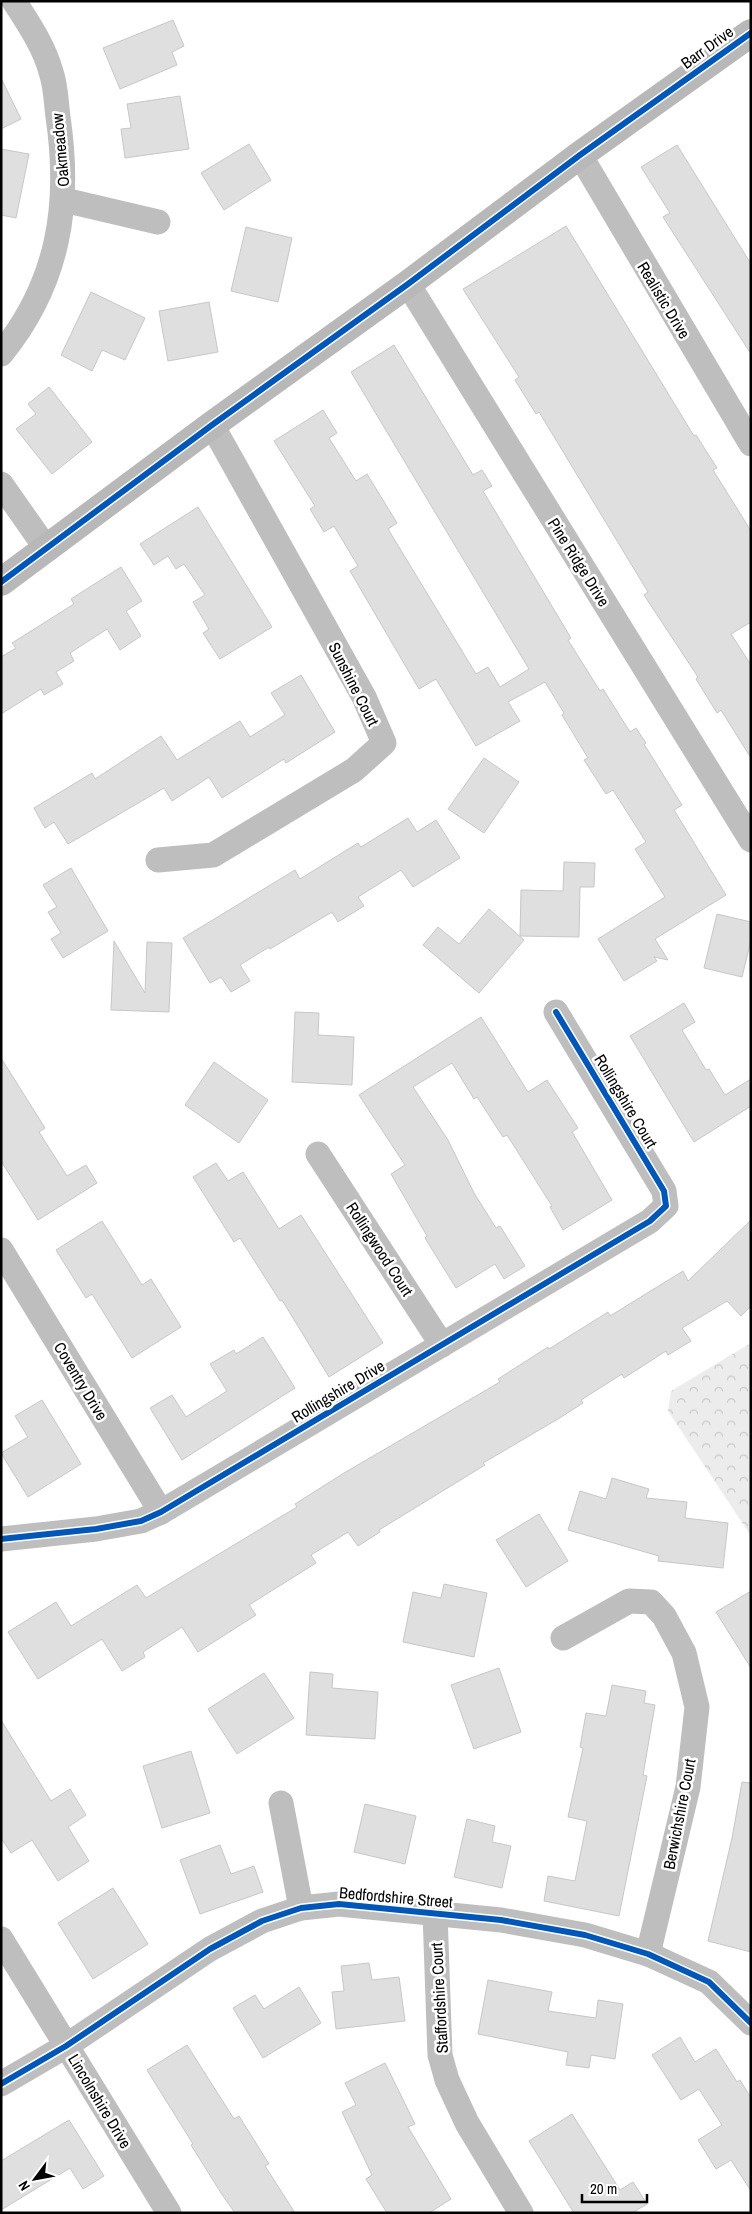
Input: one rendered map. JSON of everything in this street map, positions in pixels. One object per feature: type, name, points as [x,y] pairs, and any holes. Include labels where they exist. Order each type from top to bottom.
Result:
[{"type":"street","name":"Oakmeadow","points":[[1,354],[16,336],[45,280],[55,251],[64,200],[64,156],[52,72],[37,37],[14,1]]},
{"type":"street","name":"Barr Drive","points":[[1,582],[212,425],[408,284],[580,155],[751,33]]},
{"type":"street","name":"Realistic Drive","points":[[580,155],[751,444]]},
{"type":"street","points":[[64,200],[158,222]]},
{"type":"street","name":"Pine Ridge Drive","points":[[408,284],[751,840]]},
{"type":"street","name":"Sunshine Court","points":[[158,860],[213,855],[354,770],[384,743],[364,697],[212,425]]},
{"type":"street","points":[[1,484],[46,548]]},
{"type":"street","name":"Rollingshire Court","points":[[556,1012],[664,1192],[666,1206]]},
{"type":"street","name":"Rollingwood Court","points":[[318,1154],[442,1345]]},
{"type":"street","name":"Rollingshire Drive","points":[[1,1539],[96,1529],[141,1521],[161,1512],[650,1221],[666,1206]]},
{"type":"street","name":"Coventry Drive","points":[[1,1250],[161,1512]]},
{"type":"street","name":"Berwichshire Court","points":[[563,1638],[629,1600],[651,1602],[664,1616],[684,1653],[697,1707],[688,1787],[648,1954]]},
{"type":"street","points":[[281,1803],[301,1908]]},
{"type":"street","name":"Bedfordshire Street","points":[[1,2084],[66,2046],[210,1949],[262,1920],[301,1908],[340,1904],[501,1920],[585,1935],[648,1954],[709,1982],[751,2023]]},
{"type":"street","name":"Staffordshire Court","points":[[435,1913],[440,2055],[442,2064],[466,2123],[521,2213]]},
{"type":"street","name":"Lincolnshire Drive","points":[[1,1938],[168,2213]]},
{"type":"green space","points":[[751,1343],[751,1536],[668,1411],[671,1391]]},
{"type":"building","points":[[173,20],[184,46],[172,52],[177,65],[120,89],[103,48]]},
{"type":"building","points":[[1,78],[21,119],[1,129]]},
{"type":"building","points":[[180,96],[189,149],[125,158],[121,129],[131,128],[127,104]]},
{"type":"building","points":[[249,144],[271,180],[224,210],[201,173]]},
{"type":"building","points":[[677,145],[751,264],[751,354],[663,217],[670,213],[641,167]]},
{"type":"building","points":[[1,149],[29,154],[16,218],[1,215]]},
{"type":"building","points":[[566,226],[694,436],[696,435],[717,468],[713,470],[751,531],[751,622],[731,634],[751,665],[751,758],[721,710],[717,713],[696,679],[698,677],[644,595],[648,592],[539,412],[536,414],[515,380],[519,377],[463,289]]},
{"type":"building","points":[[246,227],[292,238],[278,302],[231,291]]},
{"type":"building","points":[[91,292],[145,318],[125,360],[102,350],[92,371],[61,355]]},
{"type":"building","points":[[209,302],[218,352],[168,361],[159,311]]},
{"type":"building","points":[[394,345],[473,475],[482,470],[492,486],[483,491],[571,638],[568,640],[600,691],[603,689],[630,732],[636,728],[646,743],[644,744],[682,805],[674,810],[726,895],[655,939],[668,960],[654,957],[657,961],[624,981],[598,939],[665,897],[635,849],[646,842],[613,790],[606,794],[584,760],[588,758],[545,682],[508,702],[520,721],[476,746],[436,679],[419,689],[350,571],[358,566],[334,526],[324,532],[310,509],[315,506],[274,441],[323,410],[337,433],[329,438],[356,481],[367,474],[397,523],[388,529],[476,674],[488,667],[500,687],[529,669],[351,372]]},
{"type":"building","points":[[49,387],[92,442],[52,474],[16,429],[36,414],[28,404]]},
{"type":"building","points":[[198,507],[272,627],[220,659],[203,633],[209,629],[193,602],[205,595],[184,564],[176,569],[168,556],[154,565],[140,544]]},
{"type":"building","points":[[121,567],[142,601],[126,611],[141,636],[120,650],[107,629],[70,653],[74,661],[56,672],[63,684],[44,695],[41,689],[1,714],[1,657],[16,648],[12,643],[74,604],[71,599]]},
{"type":"building","points":[[301,675],[335,732],[286,763],[284,759],[222,798],[209,777],[172,801],[164,788],[68,844],[54,822],[45,828],[34,808],[92,773],[95,779],[161,736],[177,760],[240,721],[250,737],[285,715],[271,693]]},
{"type":"building","points":[[484,758],[519,782],[484,833],[448,809]]},
{"type":"building","points":[[408,818],[417,832],[436,820],[460,858],[413,887],[401,870],[358,897],[364,906],[338,922],[332,912],[270,949],[269,947],[240,965],[250,981],[231,992],[221,977],[210,983],[183,938],[295,870],[300,879],[358,843],[361,847]]},
{"type":"building","points":[[564,862],[595,863],[594,887],[580,887],[579,937],[520,936],[521,890],[563,891]]},
{"type":"building","points":[[71,868],[108,931],[63,958],[51,939],[61,933],[48,912],[57,907],[43,885]]},
{"type":"building","points":[[489,909],[524,940],[479,993],[423,945],[438,927],[459,944]]},
{"type":"building","points":[[717,914],[751,922],[751,940],[742,977],[704,968]]},
{"type":"building","points":[[114,941],[145,993],[147,942],[172,943],[169,1012],[111,1010]]},
{"type":"building","points":[[684,1003],[695,1022],[682,1030],[706,1070],[709,1069],[725,1095],[751,1079],[751,1106],[694,1142],[630,1036]]},
{"type":"building","points":[[295,1012],[319,1013],[318,1035],[354,1037],[352,1085],[292,1082]]},
{"type":"building","points":[[481,1017],[528,1092],[547,1080],[578,1128],[572,1132],[612,1200],[563,1230],[550,1207],[552,1206],[507,1135],[503,1137],[477,1097],[474,1099],[452,1063],[413,1087],[448,1140],[474,1193],[496,1228],[500,1226],[525,1266],[504,1279],[495,1264],[456,1288],[425,1238],[427,1236],[391,1174],[405,1165],[359,1095]]},
{"type":"building","points":[[1,1058],[45,1128],[39,1132],[67,1176],[86,1165],[97,1183],[38,1220],[1,1161]]},
{"type":"building","points":[[214,1062],[268,1100],[239,1143],[185,1105]]},
{"type":"building","points":[[216,1163],[228,1181],[243,1172],[279,1229],[301,1215],[383,1343],[329,1377],[282,1300],[280,1301],[240,1238],[234,1242],[193,1177]]},
{"type":"building","points":[[751,1220],[751,1306],[741,1316],[727,1301],[682,1328],[691,1341],[668,1355],[666,1351],[624,1378],[622,1374],[581,1400],[583,1403],[483,1463],[485,1465],[379,1530],[380,1532],[358,1546],[348,1532],[311,1555],[316,1563],[249,1605],[256,1615],[198,1652],[182,1627],[143,1652],[145,1657],[122,1671],[102,1639],[38,1679],[8,1632],[56,1602],[71,1626],[137,1585],[146,1598],[297,1507],[295,1504],[344,1473],[500,1382],[498,1379],[548,1347],[549,1349],[608,1312],[610,1316],[683,1271],[688,1281]]},
{"type":"building","points":[[102,1221],[142,1285],[151,1279],[181,1327],[132,1358],[92,1294],[86,1298],[56,1250]]},
{"type":"building","points":[[263,1337],[295,1388],[182,1460],[150,1408],[172,1395],[186,1417],[227,1391],[210,1364],[234,1350],[236,1354]]},
{"type":"building","points":[[42,1400],[81,1464],[28,1497],[1,1453],[28,1437],[15,1416]]},
{"type":"building","points":[[612,1478],[649,1489],[646,1498],[687,1502],[685,1518],[728,1523],[723,1568],[658,1561],[659,1556],[568,1530],[580,1491],[606,1499]]},
{"type":"building","points":[[539,1514],[568,1561],[526,1587],[496,1540]]},
{"type":"building","points":[[444,1584],[487,1593],[474,1657],[403,1642],[413,1592],[441,1598]]},
{"type":"building","points":[[751,1591],[751,1668],[716,1612]]},
{"type":"building","points":[[499,1668],[521,1732],[474,1749],[451,1685]]},
{"type":"building","points":[[310,1672],[333,1674],[332,1688],[378,1692],[375,1739],[306,1735]]},
{"type":"building","points":[[264,1673],[294,1718],[237,1754],[208,1709]]},
{"type":"building","points":[[612,1685],[646,1691],[644,1703],[655,1705],[643,1775],[647,1776],[619,1916],[544,1901],[548,1876],[575,1881],[587,1821],[568,1817],[583,1748],[580,1747],[586,1713],[606,1716]]},
{"type":"building","points":[[1,1720],[51,1801],[70,1789],[86,1815],[68,1827],[89,1861],[58,1881],[32,1840],[11,1853],[1,1838]]},
{"type":"building","points":[[191,1751],[210,1813],[162,1828],[143,1766]]},
{"type":"building","points":[[742,1782],[751,1783],[751,1952],[708,1941],[732,1838]]},
{"type":"building","points":[[365,1804],[416,1816],[405,1864],[354,1852]]},
{"type":"building","points":[[467,1819],[495,1826],[492,1842],[511,1846],[502,1888],[454,1877]]},
{"type":"building","points":[[220,1845],[231,1874],[254,1866],[263,1892],[200,1914],[180,1860]]},
{"type":"building","points":[[113,1888],[148,1944],[93,1979],[58,1923]]},
{"type":"building","points":[[369,1963],[372,1980],[399,1977],[405,2021],[336,2029],[332,1992],[344,1991],[341,1966]]},
{"type":"building","points":[[488,1980],[552,1992],[548,2011],[596,2018],[598,2000],[623,2004],[615,2059],[591,2055],[589,2068],[566,2065],[568,2052],[478,2034]]},
{"type":"building","points":[[299,1987],[321,2023],[263,2058],[233,2008],[255,1995],[264,2009]]},
{"type":"building","points":[[680,2037],[695,2062],[716,2049],[737,2082],[740,2080],[751,2098],[751,2191],[731,2160],[716,2169],[698,2140],[722,2125],[699,2089],[681,2100],[652,2055]]},
{"type":"building","points":[[187,2045],[234,2119],[239,2116],[269,2164],[265,2166],[295,2213],[235,2213],[221,2193],[147,2070]]},
{"type":"building","points":[[385,2063],[415,2124],[408,2127],[451,2199],[429,2213],[387,2213],[366,2179],[372,2175],[342,2112],[356,2105],[345,2083]]},
{"type":"building","points":[[572,2114],[620,2190],[633,2182],[647,2204],[632,2213],[574,2213],[529,2141]]},
{"type":"building","points":[[69,2120],[104,2176],[83,2189],[70,2168],[1,2210],[1,2161]]},
{"type":"cycle path","points":[[1,582],[212,425],[408,284],[580,155],[751,33]]},
{"type":"cycle path","points":[[1,1539],[96,1529],[141,1521],[161,1512],[650,1221],[666,1206],[664,1191],[556,1012]]},
{"type":"cycle path","points":[[1,2084],[66,2046],[210,1949],[262,1921],[301,1908],[339,1904],[501,1920],[585,1935],[648,1954],[709,1982],[751,2023]]}]
